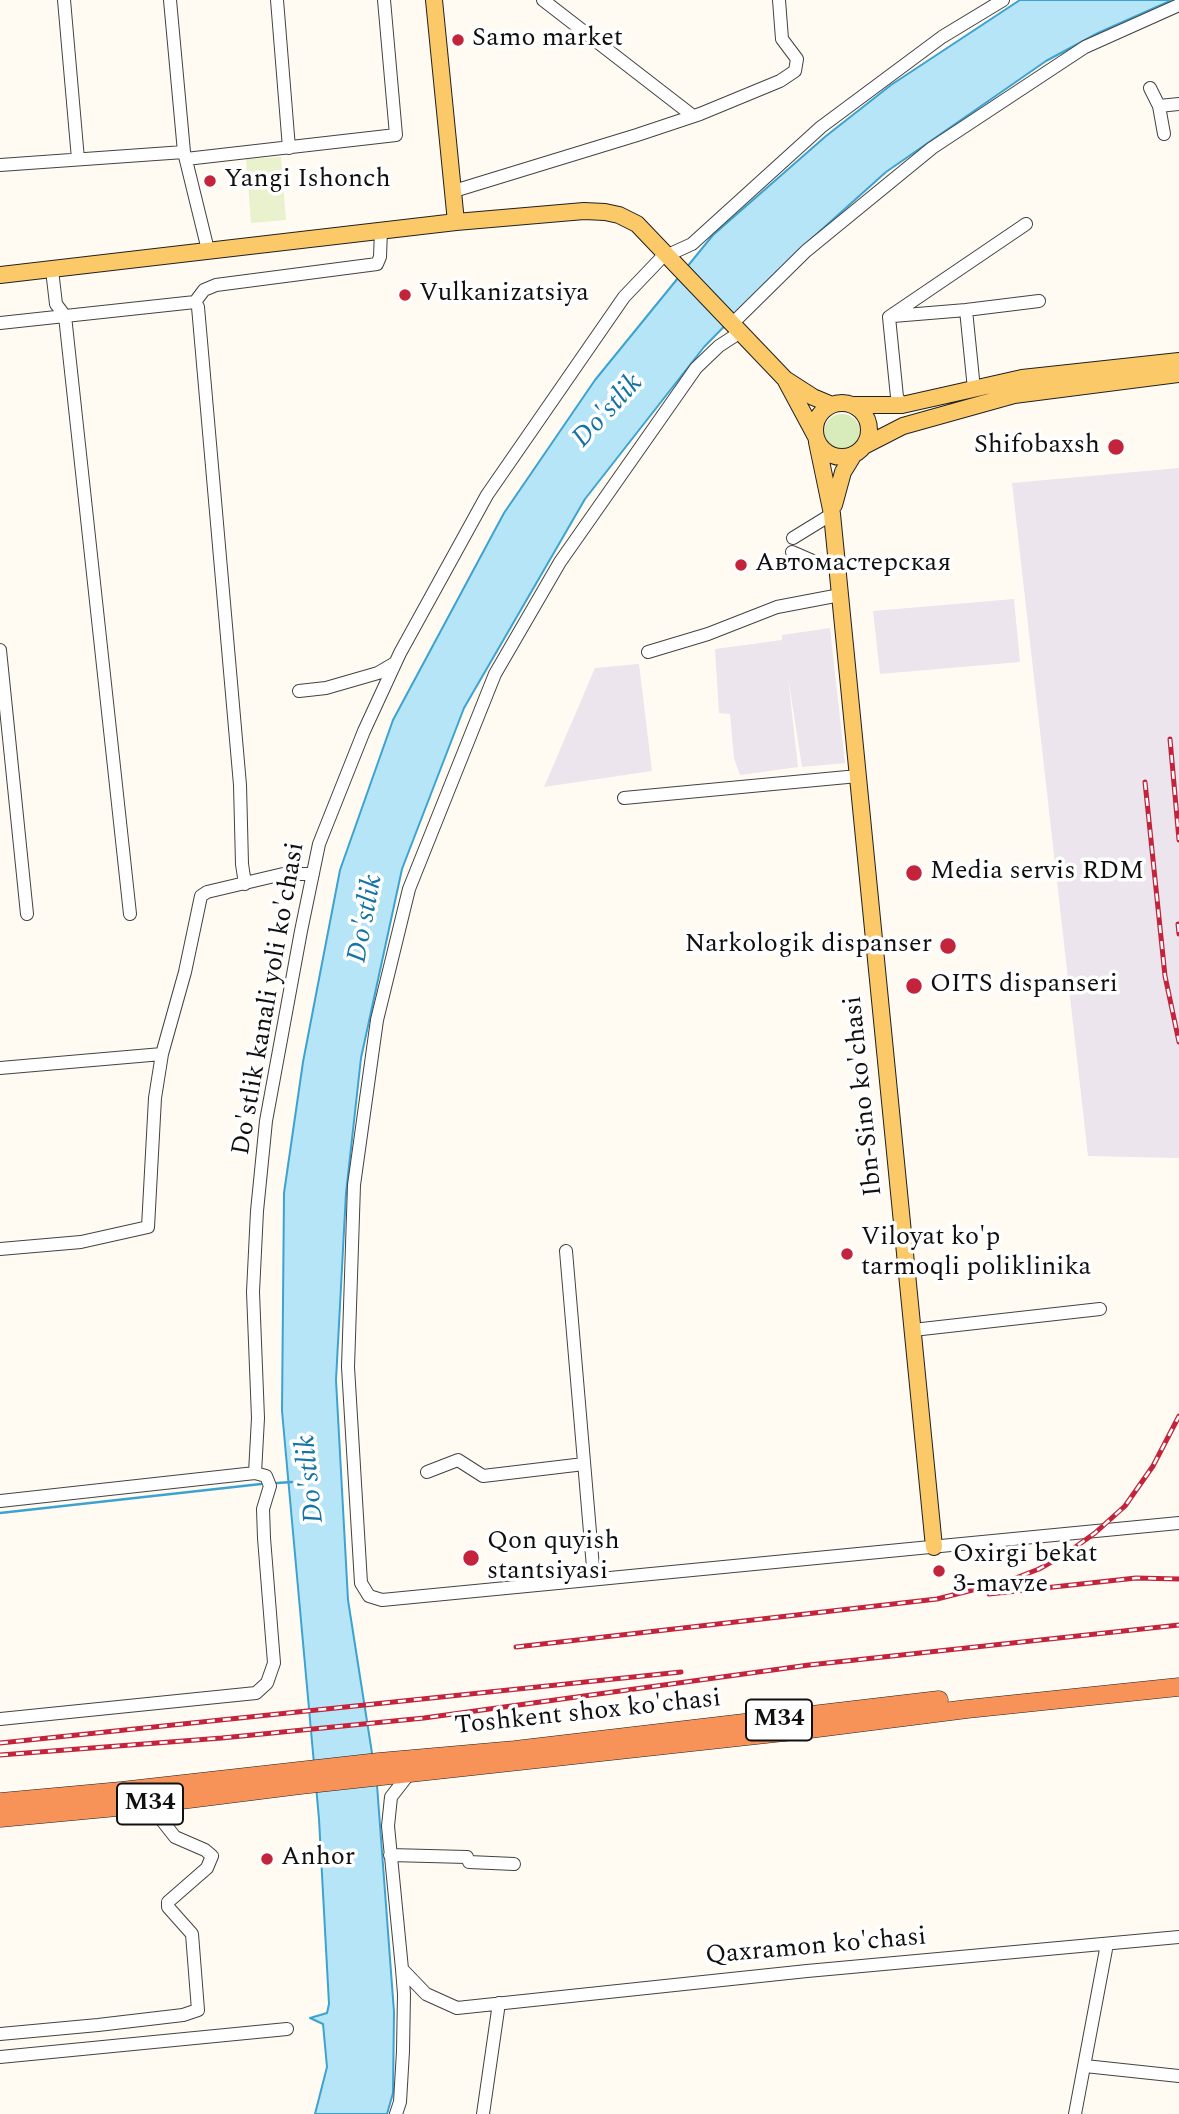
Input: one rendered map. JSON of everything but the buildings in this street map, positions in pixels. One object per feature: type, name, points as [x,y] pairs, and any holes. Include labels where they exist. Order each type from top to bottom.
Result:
[{"type":"highway","name":"Toshkent shox ko'chasi","points":[[379,1769],[408,1774],[1094,1690],[1179,1675]]},
{"type":"highway","name":"Toshkent shox ko'chasi","points":[[379,1769],[974,1696],[1179,1687]]},
{"type":"highway","points":[[299,1778],[379,1769]]},
{"type":"highway","name":"M34","points":[[0,1802],[299,1778]]},
{"type":"highway","name":"M34","points":[[0,1818],[149,1804],[299,1778]]},
{"type":"main road","points":[[434,0],[456,222]]},
{"type":"main road","points":[[0,275],[380,230],[600,211],[637,223],[785,379],[813,397],[832,405],[902,405],[1057,373],[1179,361]]},
{"type":"main road","points":[[785,379],[816,440],[829,454],[837,457],[859,450],[903,426],[1014,394],[1179,374]]},
{"type":"main road","points":[[832,405],[818,418],[815,428],[832,514]]},
{"type":"main road","points":[[832,514],[838,486],[869,427],[866,418],[852,405]]},
{"type":"main road","name":"Ibn-Sino ko'chasi","points":[[832,514],[934,1547]]},
{"type":"street","points":[[64,0],[78,159]]},
{"type":"street","points":[[170,0],[185,156],[208,250]]},
{"type":"street","points":[[277,0],[289,148]]},
{"type":"street","points":[[0,165],[78,159],[185,156],[289,148],[396,135],[384,0]]},
{"type":"street","points":[[543,0],[693,116]]},
{"type":"street","points":[[454,191],[693,116],[752,94],[795,71],[797,59],[782,39],[779,0]]},
{"type":"street","name":"Do'stlik kanali yoli ko'chasi","points":[[255,1473],[258,1418],[253,1292],[266,1121],[319,844],[364,731],[396,663],[486,495],[624,297],[670,257],[692,244],[821,127],[942,37],[1003,0]]},
{"type":"street","points":[[1179,5],[1086,47],[932,148],[806,251],[688,379],[560,562],[495,674],[409,889],[377,1020],[354,1185],[348,1367],[361,1583],[369,1596],[383,1600],[1179,1523]]},
{"type":"street","points":[[1150,88],[1159,106],[1164,134]]},
{"type":"street","points":[[1159,106],[1179,104]]},
{"type":"street","points":[[889,317],[1026,224]]},
{"type":"street","points":[[0,323],[195,302],[204,290],[216,285],[377,264],[380,257],[380,230]]},
{"type":"street","points":[[52,270],[57,304],[65,316],[130,914]]},
{"type":"street","points":[[889,317],[1038,300]]},
{"type":"street","points":[[195,302],[200,320],[240,785],[245,884]]},
{"type":"street","points":[[966,310],[974,389]]},
{"type":"street","points":[[889,317],[897,397],[902,405]]},
{"type":"street","points":[[793,538],[832,514]]},
{"type":"street","points":[[792,552],[822,565],[837,568]]},
{"type":"street","points":[[648,652],[708,634],[777,607],[840,595]]},
{"type":"street","points":[[0,650],[27,914]]},
{"type":"street","points":[[299,691],[327,688],[378,673],[396,663]]},
{"type":"street","points":[[624,798],[858,776]]},
{"type":"street","points":[[0,1249],[81,1242],[148,1227],[155,1098],[162,1054],[185,972],[201,896],[207,892],[283,874],[313,874]]},
{"type":"street","points":[[0,1068],[162,1054]]},
{"type":"street","points":[[566,1251],[594,1580]]},
{"type":"street","points":[[913,1330],[1100,1309]]},
{"type":"street","points":[[426,1472],[458,1460],[483,1476],[584,1464]]},
{"type":"street","points":[[0,1501],[255,1473],[266,1476],[270,1486],[263,1509],[274,1663],[267,1683],[256,1693],[0,1719]]},
{"type":"street","points":[[396,2114],[400,2102],[404,1994],[388,1826],[391,1797],[408,1774]]},
{"type":"street","points":[[0,2034],[183,2015],[198,2010],[192,1934],[168,1908],[167,1902],[207,1868],[212,1856],[205,1850],[175,1837],[149,1804]]},
{"type":"street","points":[[390,1855],[467,1857],[469,1862],[513,1864]]},
{"type":"street","name":"Qaxramon ko'chasi","points":[[402,1969],[426,1994],[457,2008],[807,1971],[1179,1937]]},
{"type":"street","points":[[1075,2114],[1107,1944]]},
{"type":"street","points":[[483,2114],[499,2003]]},
{"type":"street","points":[[0,2057],[287,2029]]},
{"type":"street","points":[[1085,2066],[1179,2076]]},
{"type":"shaded area","points":[[1179,468],[1179,1158],[1088,1156],[1012,483]]},
{"type":"shaded area","points":[[1014,599],[1020,662],[880,674],[873,611]]},
{"type":"shaded area","points":[[830,628],[845,763],[802,767],[788,677],[798,767],[740,775],[734,758],[730,714],[719,713],[715,649],[782,640],[782,635]]},
{"type":"shaded area","points":[[639,664],[652,771],[544,787],[595,668]]},
{"type":"green space","points":[[281,157],[286,220],[251,223],[246,159]]},
{"type":"green space","points":[[842,414],[855,419],[860,432],[855,445],[842,450],[829,445],[824,432],[829,419]]},
{"type":"water","name":"Do'stlik","points":[[1020,0],[1172,0],[1098,33],[1046,61],[886,172],[800,249],[704,347],[585,499],[464,708],[402,869],[361,1058],[346,1193],[336,1380],[348,1600],[377,1785],[394,2012],[393,2093],[387,2114],[315,2114],[327,2067],[323,2024],[310,2018],[327,2013],[329,2004],[319,1819],[282,1411],[284,1193],[303,1062],[340,870],[393,720],[504,513],[595,380],[713,235],[826,136],[891,85]]},
{"type":"waterway","name":"Do'stlik","points":[[277,1483],[292,1482]]},
{"type":"waterway","points":[[0,1513],[261,1484]]},
{"type":"railway","points":[[1170,739],[1179,840]]},
{"type":"railway","points":[[1145,782],[1165,976],[1179,1042]]},
{"type":"railway","points":[[1178,924],[1179,934]]},
{"type":"railway","points":[[516,1647],[937,1599],[1008,1581],[1039,1569],[1067,1553],[1125,1506],[1153,1466],[1179,1416]]},
{"type":"railway","points":[[989,1594],[1136,1578],[1179,1579]]},
{"type":"railway","points":[[0,1755],[222,1738],[424,1718],[809,1665],[1179,1625]]},
{"type":"railway","points":[[0,1743],[681,1672]]},
{"type":"place","name":"Samo market","points":[[458,40]]},
{"type":"place","name":"Yangi Ishonch","points":[[210,181]]},
{"type":"place","name":"Vulkanizatsiya","points":[[405,295]]},
{"type":"place","name":"Shifobaxsh","points":[[1116,447]]},
{"type":"place","name":"Автомастерская","points":[[741,565]]},
{"type":"place","name":"Media servis RDM","points":[[914,873]]},
{"type":"place","name":"Narkologik dispanser","points":[[948,946]]},
{"type":"place","name":"OITS dispanseri","points":[[914,986]]},
{"type":"place","name":"Viloyat ko'p tarmoqli poliklinika","points":[[847,1254]]},
{"type":"place","name":"Qon quyish stantsiyasi","points":[[471,1558]]},
{"type":"place","name":"Oxirgi bekat 3-mavze","points":[[939,1571]]},
{"type":"place","name":"Anhor","points":[[267,1859]]}]
